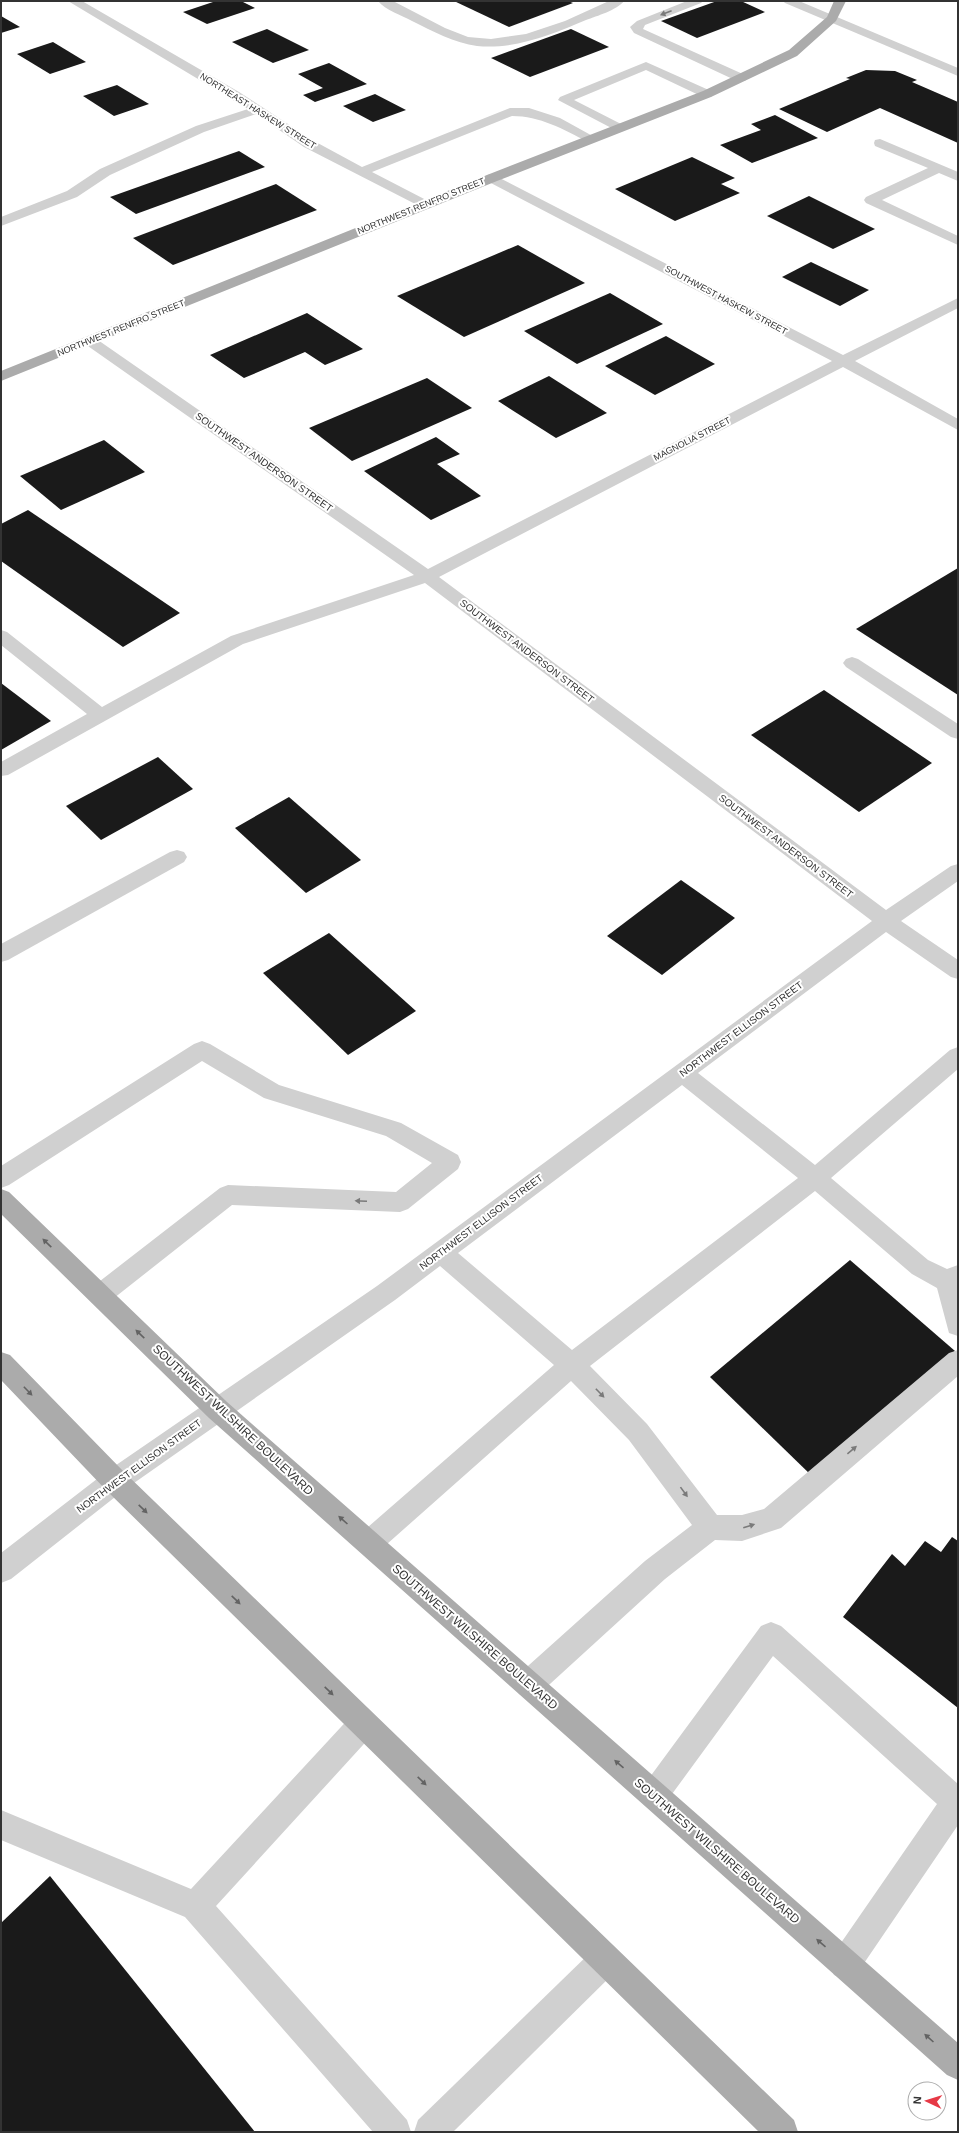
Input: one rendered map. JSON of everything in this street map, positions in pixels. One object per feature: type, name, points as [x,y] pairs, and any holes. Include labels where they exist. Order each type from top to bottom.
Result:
[{"type":"main road","points":[[832,20],[840,1]]},
{"type":"main road","name":"NORTHWEST RENFRO STREET","points":[[1,376],[492,178],[707,94],[792,53],[832,20]]},
{"type":"main road","name":"SOUTHWEST WILSHIRE BOULEVARD","points":[[1,1199],[218,1410],[958,2064]]},
{"type":"main road","points":[[1,1363],[115,1481],[782,2132]]},
{"type":"street","name":"NORTHEAST HASKEW STREET","points":[[74,1],[258,110],[309,144],[425,205]]},
{"type":"street","points":[[384,1],[437,28],[476,42],[496,42],[530,36],[599,11],[618,1]]},
{"type":"street","points":[[697,1],[641,23],[636,27],[638,31],[741,78]]},
{"type":"street","points":[[789,1],[958,72]]},
{"type":"street","points":[[619,128],[564,100],[646,66],[707,94]]},
{"type":"street","points":[[1,222],[72,194],[105,172],[200,130],[258,110]]},
{"type":"street","points":[[361,172],[510,112],[529,112],[556,121],[592,139]]},
{"type":"street","points":[[880,143],[958,177]]},
{"type":"street","points":[[938,168],[871,200],[958,241]]},
{"type":"street","name":"SOUTHWEST HASKEW STREET","points":[[492,178],[843,361],[958,425]]},
{"type":"street","points":[[944,234],[958,227]]},
{"type":"street","name":"MAGNOLIA STREET","points":[[1,770],[237,640],[426,576],[958,302]]},
{"type":"street","name":"SOUTHWEST ANDERSON STREET","points":[[90,341],[426,576],[886,921],[958,971]]},
{"type":"street","points":[[1,636],[100,715]]},
{"type":"street","points":[[852,663],[958,733]]},
{"type":"street","points":[[1,954],[176,857]]},
{"type":"street","name":"NORTHWEST ELLISON STREET","points":[[1,1570],[115,1481],[218,1410],[440,1252],[886,921],[958,871]]},
{"type":"street","points":[[1,1178],[202,1050],[272,1092],[393,1129],[450,1162],[400,1202],[228,1195],[100,1295]]},
{"type":"street","points":[[369,1543],[572,1365],[815,1178],[958,1056]]},
{"type":"street","points":[[682,1073],[815,1178],[920,1268],[953,1278],[958,1325]]},
{"type":"street","points":[[440,1252],[572,1365],[638,1432],[710,1527]]},
{"type":"street","points":[[529,1684],[655,1570],[710,1527],[742,1528],[772,1519],[958,1361]]},
{"type":"street","points":[[654,1795],[771,1636],[957,1802],[845,1964]]},
{"type":"street","points":[[196,1906],[363,1724]]},
{"type":"street","points":[[1,1825],[196,1906],[395,2132]]},
{"type":"street","points":[[430,2132],[605,1960]]},
{"type":"building","points":[[216,1],[241,1],[255,8],[207,24],[183,12]]},
{"type":"building","points":[[454,1],[568,1],[573,3],[509,27]]},
{"type":"building","points":[[717,1],[741,1],[765,12],[697,38],[661,21]]},
{"type":"building","points":[[1,16],[20,27],[1,33]]},
{"type":"building","points":[[267,29],[309,50],[273,63],[232,42]]},
{"type":"building","points":[[571,29],[609,47],[530,77],[491,58]]},
{"type":"building","points":[[53,42],[86,62],[50,74],[17,54]]},
{"type":"building","points":[[329,63],[367,84],[315,102],[303,95],[323,88],[298,74]]},
{"type":"building","points":[[866,70],[895,71],[917,80],[912,82],[958,102],[958,143],[880,108],[827,132],[779,109],[850,79],[846,78]]},
{"type":"building","points":[[117,85],[149,104],[114,116],[83,96]]},
{"type":"building","points":[[375,94],[406,110],[373,122],[343,106]]},
{"type":"building","points":[[775,115],[818,138],[752,163],[720,145],[761,130],[751,124]]},
{"type":"building","points":[[239,151],[265,167],[136,214],[110,197]]},
{"type":"building","points":[[692,157],[735,178],[721,184],[740,193],[675,221],[615,189]]},
{"type":"building","points":[[276,184],[317,210],[173,265],[133,238]]},
{"type":"building","points":[[809,196],[875,229],[833,249],[767,216]]},
{"type":"building","points":[[518,245],[585,283],[464,337],[397,296]]},
{"type":"building","points":[[811,262],[869,290],[840,306],[782,277]]},
{"type":"building","points":[[610,293],[663,324],[577,364],[524,331]]},
{"type":"building","points":[[307,313],[363,349],[325,365],[305,352],[244,378],[210,355]]},
{"type":"building","points":[[666,336],[715,364],[655,395],[605,366]]},
{"type":"building","points":[[549,376],[607,413],[556,438],[498,401]]},
{"type":"building","points":[[427,378],[472,408],[352,461],[309,428]]},
{"type":"building","points":[[436,437],[460,454],[437,464],[481,496],[431,520],[364,471]]},
{"type":"building","points":[[104,440],[145,472],[61,510],[20,476]]},
{"type":"building","points":[[28,510],[180,613],[123,647],[1,561],[1,524]]},
{"type":"building","points":[[958,568],[958,695],[856,629]]},
{"type":"building","points":[[1,683],[51,721],[1,750]]},
{"type":"building","points":[[824,690],[932,763],[859,812],[751,735]]},
{"type":"building","points":[[158,757],[193,789],[101,840],[66,806]]},
{"type":"building","points":[[289,797],[361,860],[306,893],[235,828]]},
{"type":"building","points":[[681,880],[735,918],[662,975],[607,936]]},
{"type":"building","points":[[329,933],[416,1011],[348,1055],[263,973]]},
{"type":"building","points":[[850,1260],[955,1351],[814,1478],[710,1377]]},
{"type":"building","points":[[952,1537],[958,1541],[958,1708],[843,1617],[892,1554],[905,1566],[925,1541],[941,1552]]},
{"type":"building","points":[[50,1876],[255,2132],[1,2132],[1,1923]]}]
